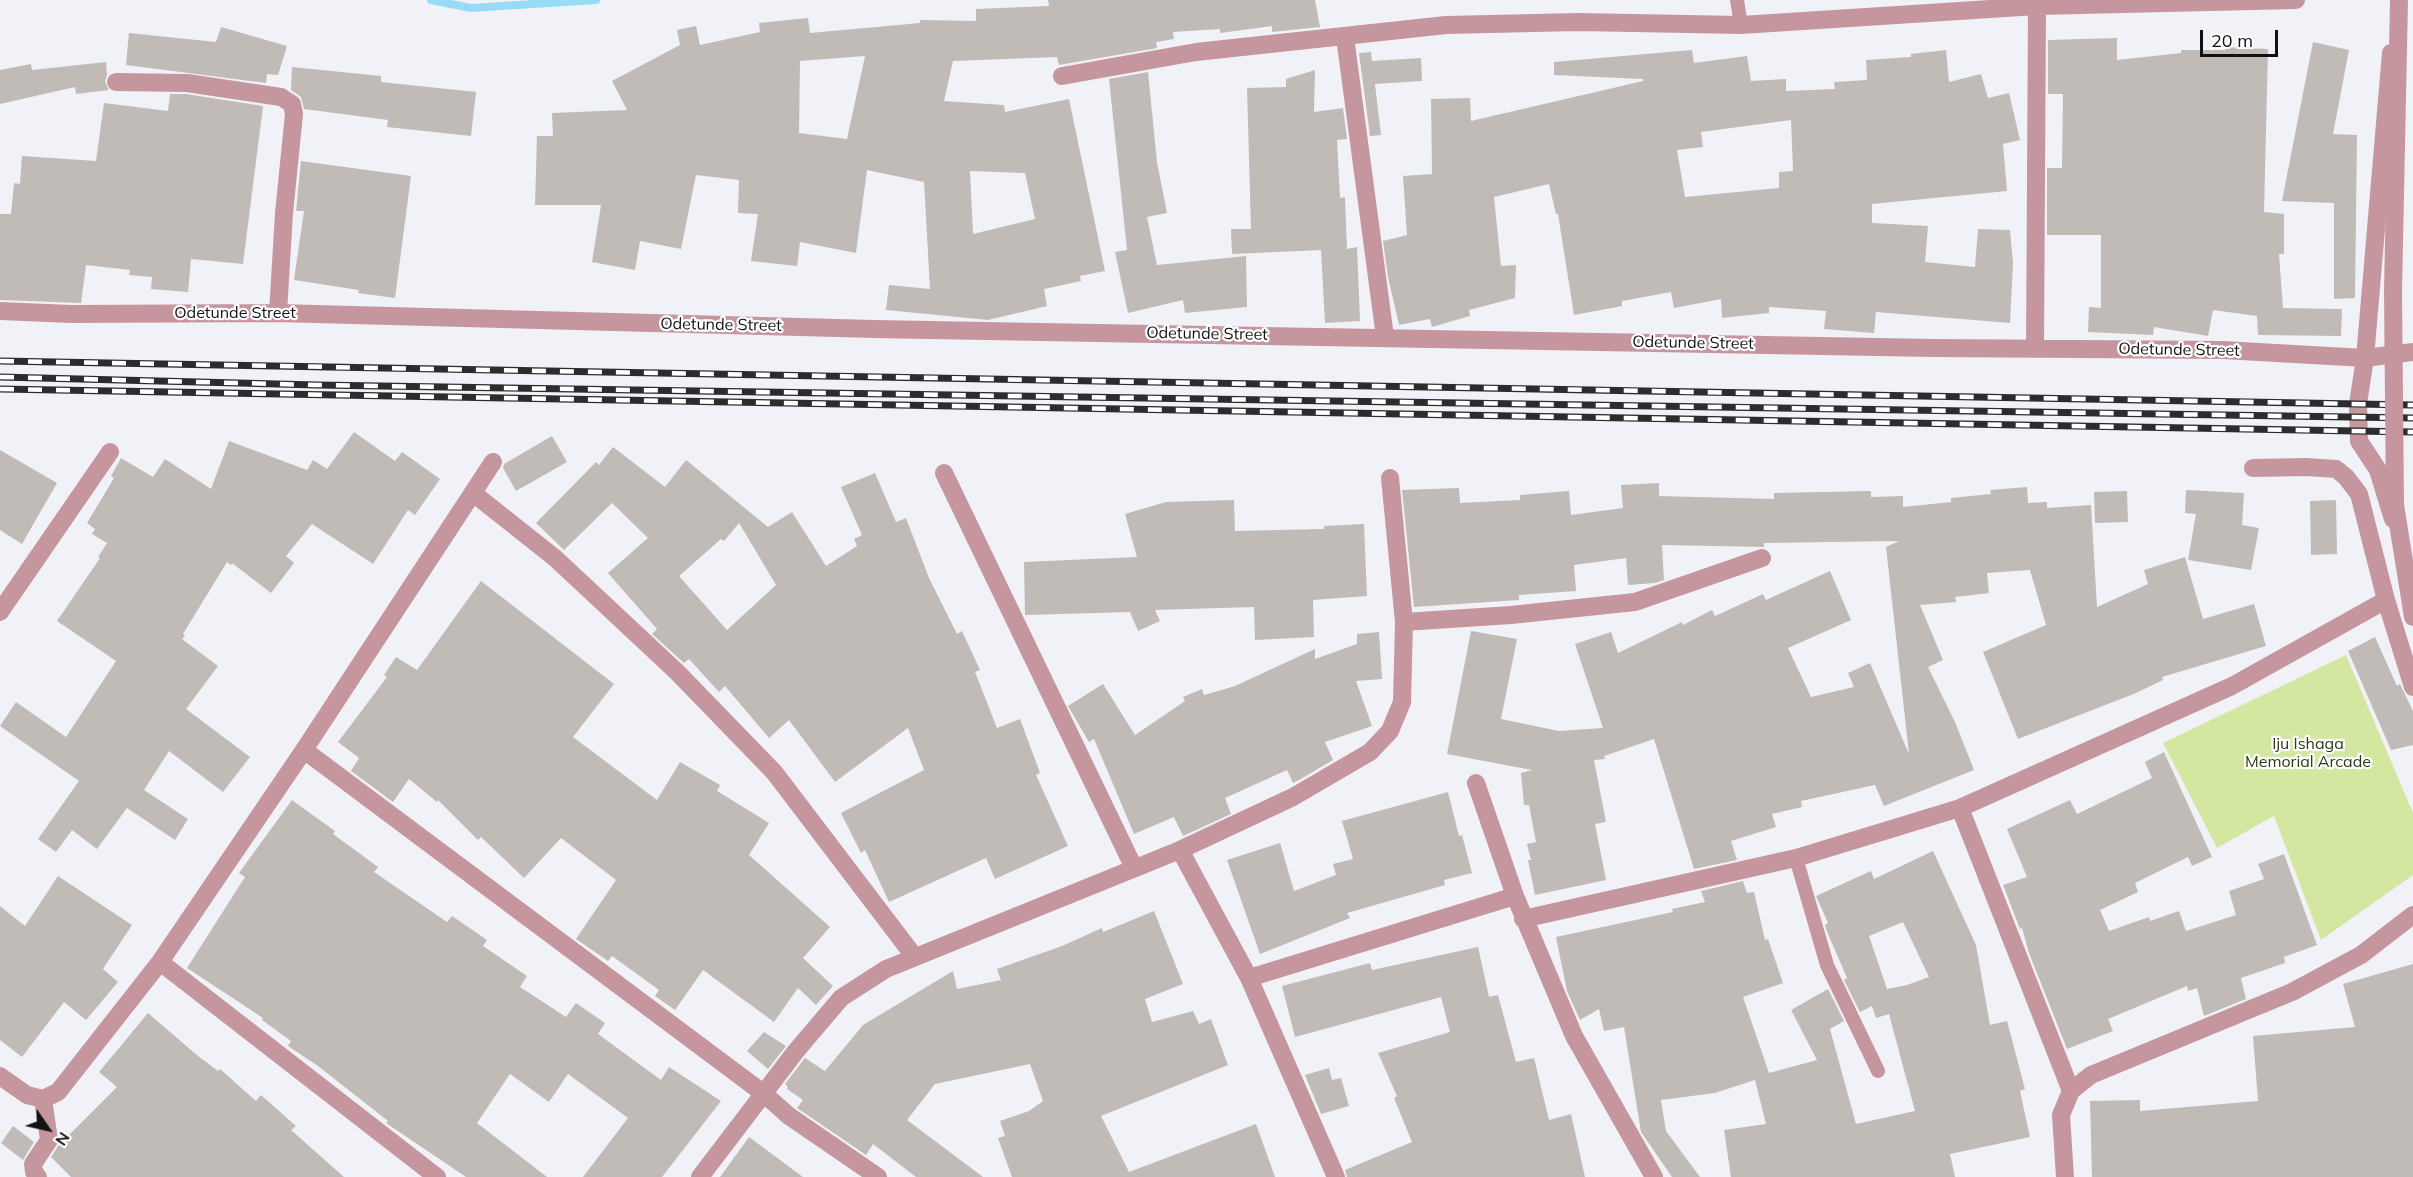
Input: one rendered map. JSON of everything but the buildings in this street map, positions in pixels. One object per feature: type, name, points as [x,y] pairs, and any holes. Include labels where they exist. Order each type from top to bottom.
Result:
[{"type":"street","points":[[1062,76],[1196,52],[1446,25],[1578,22],[1741,25],[2037,6],[2296,0]]},
{"type":"street","points":[[2398,0],[2365,358],[2358,404],[2359,441],[2378,470],[2413,584]]},
{"type":"street","points":[[2398,0],[2393,291],[2395,506],[2413,617]]},
{"type":"street","points":[[2035,349],[2037,6]]},
{"type":"street","points":[[1345,37],[1385,337]]},
{"type":"street","points":[[116,82],[187,83],[281,97],[292,104],[294,114],[284,213],[278,313]]},
{"type":"street","name":"Odetunde Street","points":[[0,311],[71,314],[278,313],[874,329],[2035,349],[2223,350],[2365,358],[2413,352]]},
{"type":"street","points":[[0,612],[110,452]]},
{"type":"street","points":[[0,1076],[27,1095],[43,1099],[58,1092],[160,962],[304,750],[493,462]]},
{"type":"street","points":[[2253,468],[2336,469],[2346,477],[2359,494],[2386,600],[2413,687]]},
{"type":"street","points":[[944,472],[1134,868]]},
{"type":"street","points":[[700,1177],[763,1093],[842,998],[886,969],[1180,850],[1293,797],[1370,752],[1390,731],[1402,702],[1404,622],[1390,478]]},
{"type":"street","points":[[473,493],[572,575],[677,672],[774,772],[914,956]]},
{"type":"street","points":[[1404,622],[1511,615],[1635,602],[1762,558]]},
{"type":"street","points":[[1523,919],[1796,858],[1960,808],[2232,686],[2386,600]]},
{"type":"street","points":[[304,750],[763,1093],[789,1116],[878,1177]]},
{"type":"street","points":[[1476,783],[1523,919],[1574,1036],[1654,1177]]},
{"type":"street","points":[[1960,808],[2071,1091]]},
{"type":"street","points":[[1180,850],[1249,978],[1336,1177]]},
{"type":"street","points":[[1249,978],[1515,897]]},
{"type":"street","points":[[2065,1177],[2061,1115],[2071,1091],[2091,1075],[2292,992],[2361,956],[2413,915]]},
{"type":"street","points":[[160,962],[437,1177]]},
{"type":"street","points":[[38,1177],[34,1172],[33,1164],[49,1140],[43,1099]]},
{"type":"lane","points":[[1737,0],[1741,25]]},
{"type":"lane","points":[[1796,858],[1827,965],[1878,1071]]},
{"type":"green space","name":"Iju Ishaga Memorial Arcade","points":[[2346,655],[2413,813],[2413,875],[2321,940],[2274,816],[2217,848],[2163,743]]},
{"type":"waterway","points":[[431,0],[471,8],[596,0]]},
{"type":"railway","points":[[0,361],[2413,405]]},
{"type":"railway","points":[[0,377],[317,385],[2413,418]]},
{"type":"railway","points":[[0,389],[2413,432]]}]
